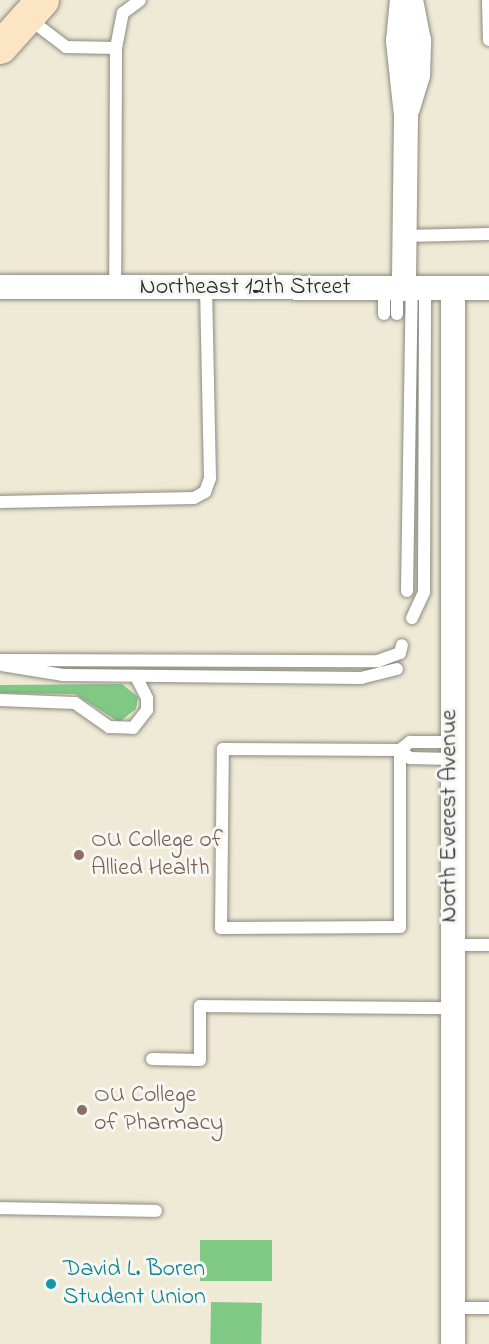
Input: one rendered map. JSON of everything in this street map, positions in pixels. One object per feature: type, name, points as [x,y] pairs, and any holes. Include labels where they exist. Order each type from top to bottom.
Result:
[{"type":"main road","points":[[0,47],[34,8]]},
{"type":"street","points":[[402,0],[398,41],[406,116],[405,289]]},
{"type":"street","points":[[406,116],[418,75],[417,12],[411,0]]},
{"type":"street","name":"Northeast 12th Street","points":[[0,287],[489,288]]},
{"type":"street","name":"North Everest Avenue","points":[[453,288],[449,945],[453,1344]]},
{"type":"lane","points":[[115,287],[116,48],[123,13],[140,0]]},
{"type":"lane","points":[[488,0],[489,36]]},
{"type":"lane","points":[[34,8],[66,47],[116,48]]},
{"type":"lane","points":[[405,236],[489,234]]},
{"type":"lane","points":[[0,502],[194,498],[205,492],[210,478],[206,288]]},
{"type":"lane","points":[[390,314],[405,289]]},
{"type":"lane","points":[[405,289],[407,591]]},
{"type":"lane","points":[[405,289],[424,591],[412,618]]},
{"type":"lane","points":[[0,663],[378,661],[400,653],[402,645]]},
{"type":"lane","points":[[0,663],[63,675],[361,678],[397,669]]},
{"type":"lane","points":[[0,700],[75,703],[109,727],[132,728],[147,710],[147,698],[136,676]]},
{"type":"lane","points":[[399,750],[400,927],[221,928],[223,749],[399,750],[410,758],[450,750]]},
{"type":"lane","points":[[449,945],[489,945]]},
{"type":"lane","points":[[152,1059],[200,1060],[200,1006],[450,1008]]},
{"type":"lane","points":[[0,1208],[156,1211]]},
{"type":"lane","points":[[453,1308],[489,1308]]},
{"type":"green space","points":[[122,684],[138,697],[136,709],[119,722],[75,694],[0,693],[0,685]]},
{"type":"green space","points":[[200,1240],[272,1240],[272,1281],[200,1281]]},
{"type":"green space","points":[[211,1302],[262,1303],[261,1344],[210,1344]]},
{"type":"place","name":"OU College of Allied Health","points":[[79,855]]},
{"type":"place","name":"OU College of Pharmacy","points":[[82,1110]]},
{"type":"place","name":"David L. Boren Student Union","points":[[51,1284]]}]
